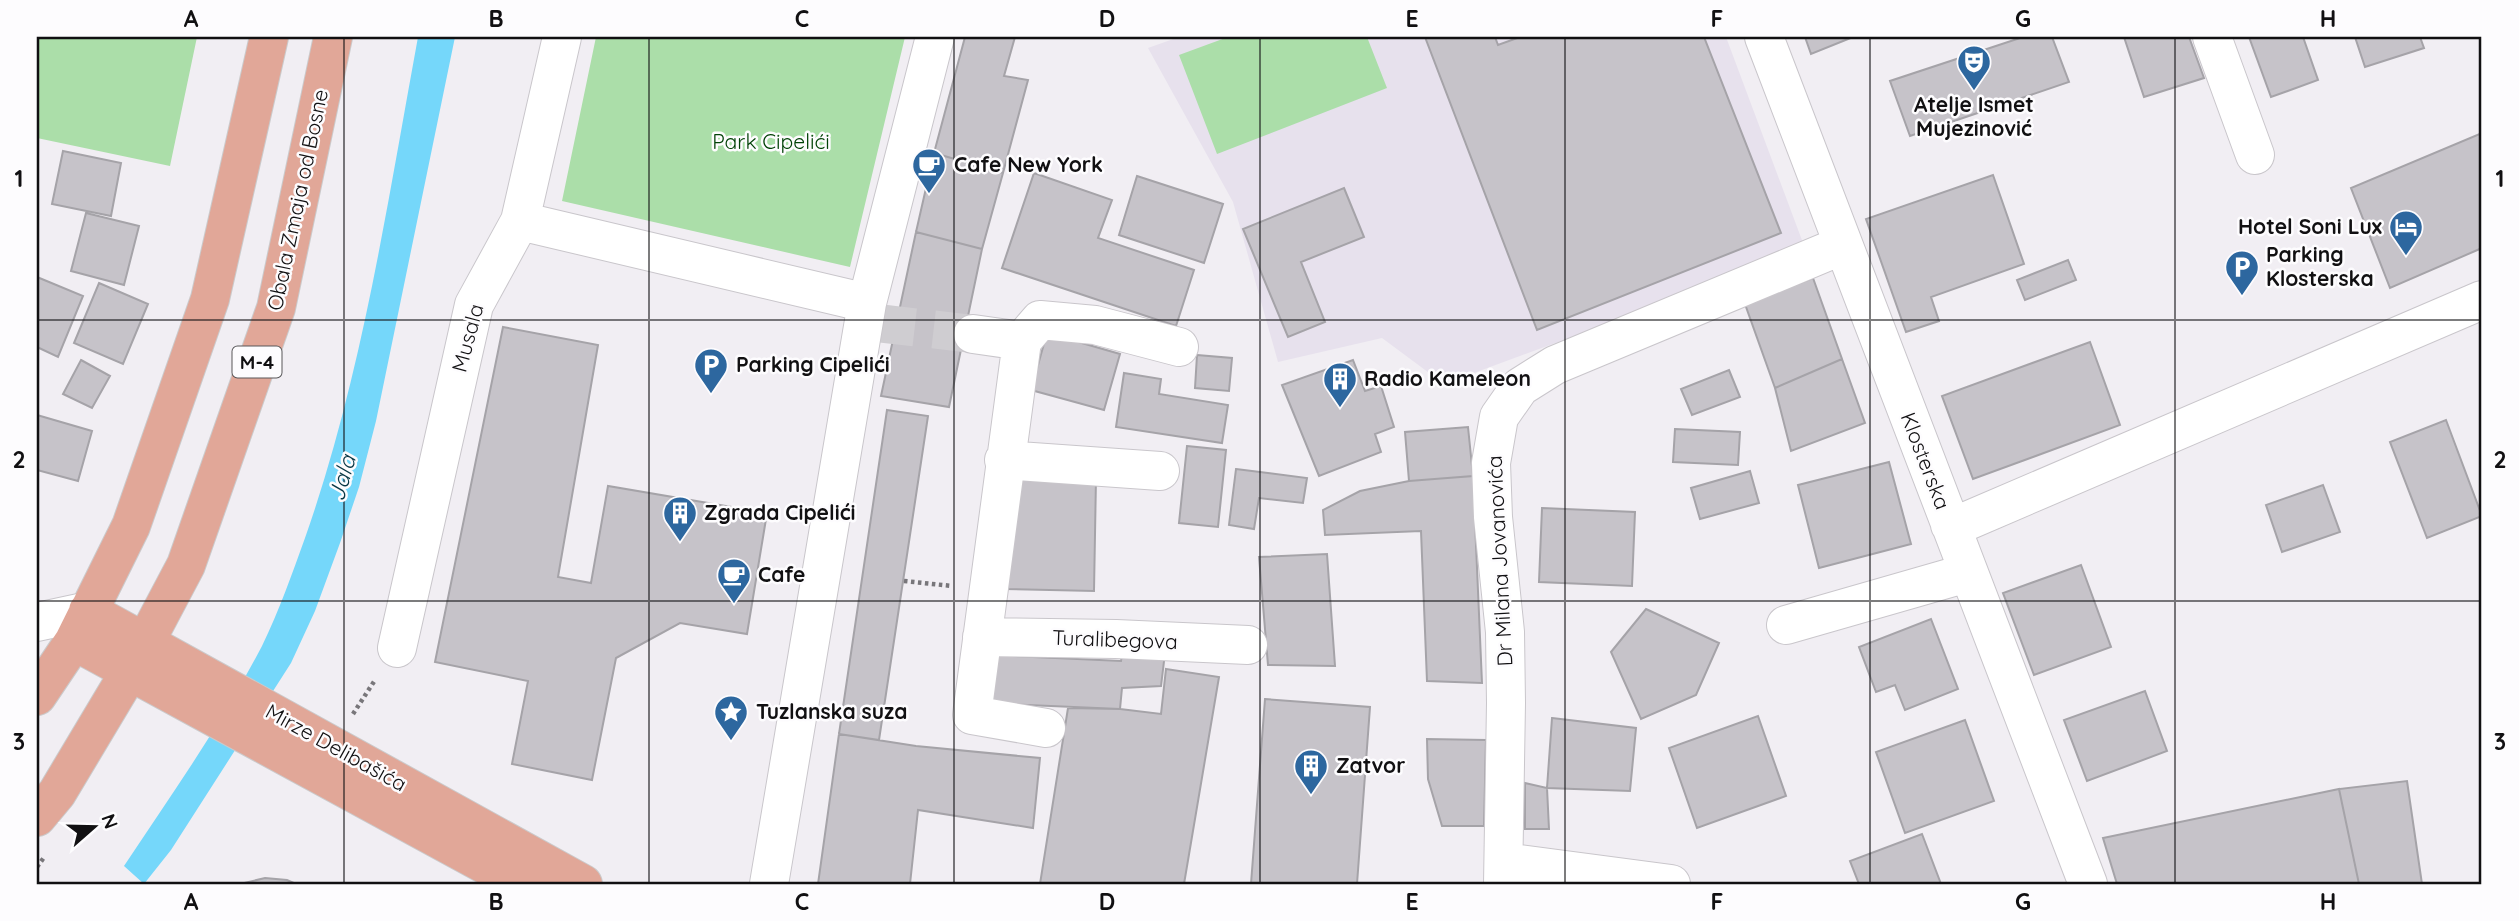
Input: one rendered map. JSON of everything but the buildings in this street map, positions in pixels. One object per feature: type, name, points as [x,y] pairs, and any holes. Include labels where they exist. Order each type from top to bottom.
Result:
[{"type":"main road","points":[[37,696],[81,626],[131,526],[210,299],[269,37]]},
{"type":"main road","name":"Obala Zmaja od Bosne","points":[[138,657],[186,565],[276,308],[333,37]]},
{"type":"main road","name":"Mirze Delibašića","points":[[81,626],[551,880]]},
{"type":"main road","name":"M-4","points":[[37,817],[57,793],[138,657]]},
{"type":"street","name":"Musala","points":[[397,648],[474,305],[520,221],[562,37]]},
{"type":"street","points":[[769,884],[869,315],[934,37]]},
{"type":"street","name":"Klosterska","points":[[1764,37],[2088,884]]},
{"type":"street","points":[[2212,37],[2255,155]]},
{"type":"street","points":[[520,221],[869,315]]},
{"type":"street","name":"Dr Milana Jovanovića","points":[[1504,873],[1505,632],[1493,517],[1491,463],[1499,416],[1520,387],[1555,365],[1843,245]]},
{"type":"street","points":[[1950,525],[1967,522],[2482,300]]},
{"type":"street","points":[[1046,728],[972,715],[1022,341],[1040,320],[1095,325],[1179,347]]},
{"type":"street","points":[[973,334],[1022,341]]},
{"type":"street","points":[[1004,460],[1160,471]]},
{"type":"street","points":[[1786,625],[1967,573]]},
{"type":"street","points":[[37,623],[81,626]]},
{"type":"street","name":"Turalibegova","points":[[982,637],[1248,645]]},
{"type":"street","points":[[1504,873],[1671,884]]},
{"type":"path","points":[[904,581],[988,590]]},
{"type":"path","points":[[347,723],[397,648]]},
{"type":"shaded area","points":[[1179,37],[1726,37],[1806,251],[1444,384],[1382,338],[1278,362],[1233,202],[1148,48]]},
{"type":"green space","points":[[37,37],[197,37],[170,166],[37,138]]},
{"type":"green space","name":"Park Cipelići","points":[[596,37],[905,37],[850,267],[562,201]]},
{"type":"green space","points":[[1228,37],[1367,37],[1387,88],[1217,154],[1179,55]]},
{"type":"water","name":"Jala","points":[[418,37],[455,37],[376,421],[359,487],[315,611],[291,663],[171,850],[144,884],[124,866],[213,730],[262,646],[290,579],[325,477],[358,353]]},
{"type":"tunnel","points":[[877,323],[973,334]]},
{"type":"place","name":"Atelje Ismet Mujezinović","points":[[1974,92]]},
{"type":"place","name":"Cafe New York","points":[[929,195]]},
{"type":"place","name":"Hotel Soni Lux","points":[[2406,257]]},
{"type":"place","name":"Parking Klosterska","points":[[2242,297]]},
{"type":"place","name":"Parking Cipelići","points":[[711,395]]},
{"type":"place","name":"Radio Kameleon","points":[[1340,409]]},
{"type":"place","name":"Zgrada Cipelići","points":[[680,543]]},
{"type":"place","name":"Cafe","points":[[734,605]]},
{"type":"place","name":"Tuzlanska suza","points":[[731,742]]},
{"type":"place","name":"Zatvor","points":[[1311,796]]}]
